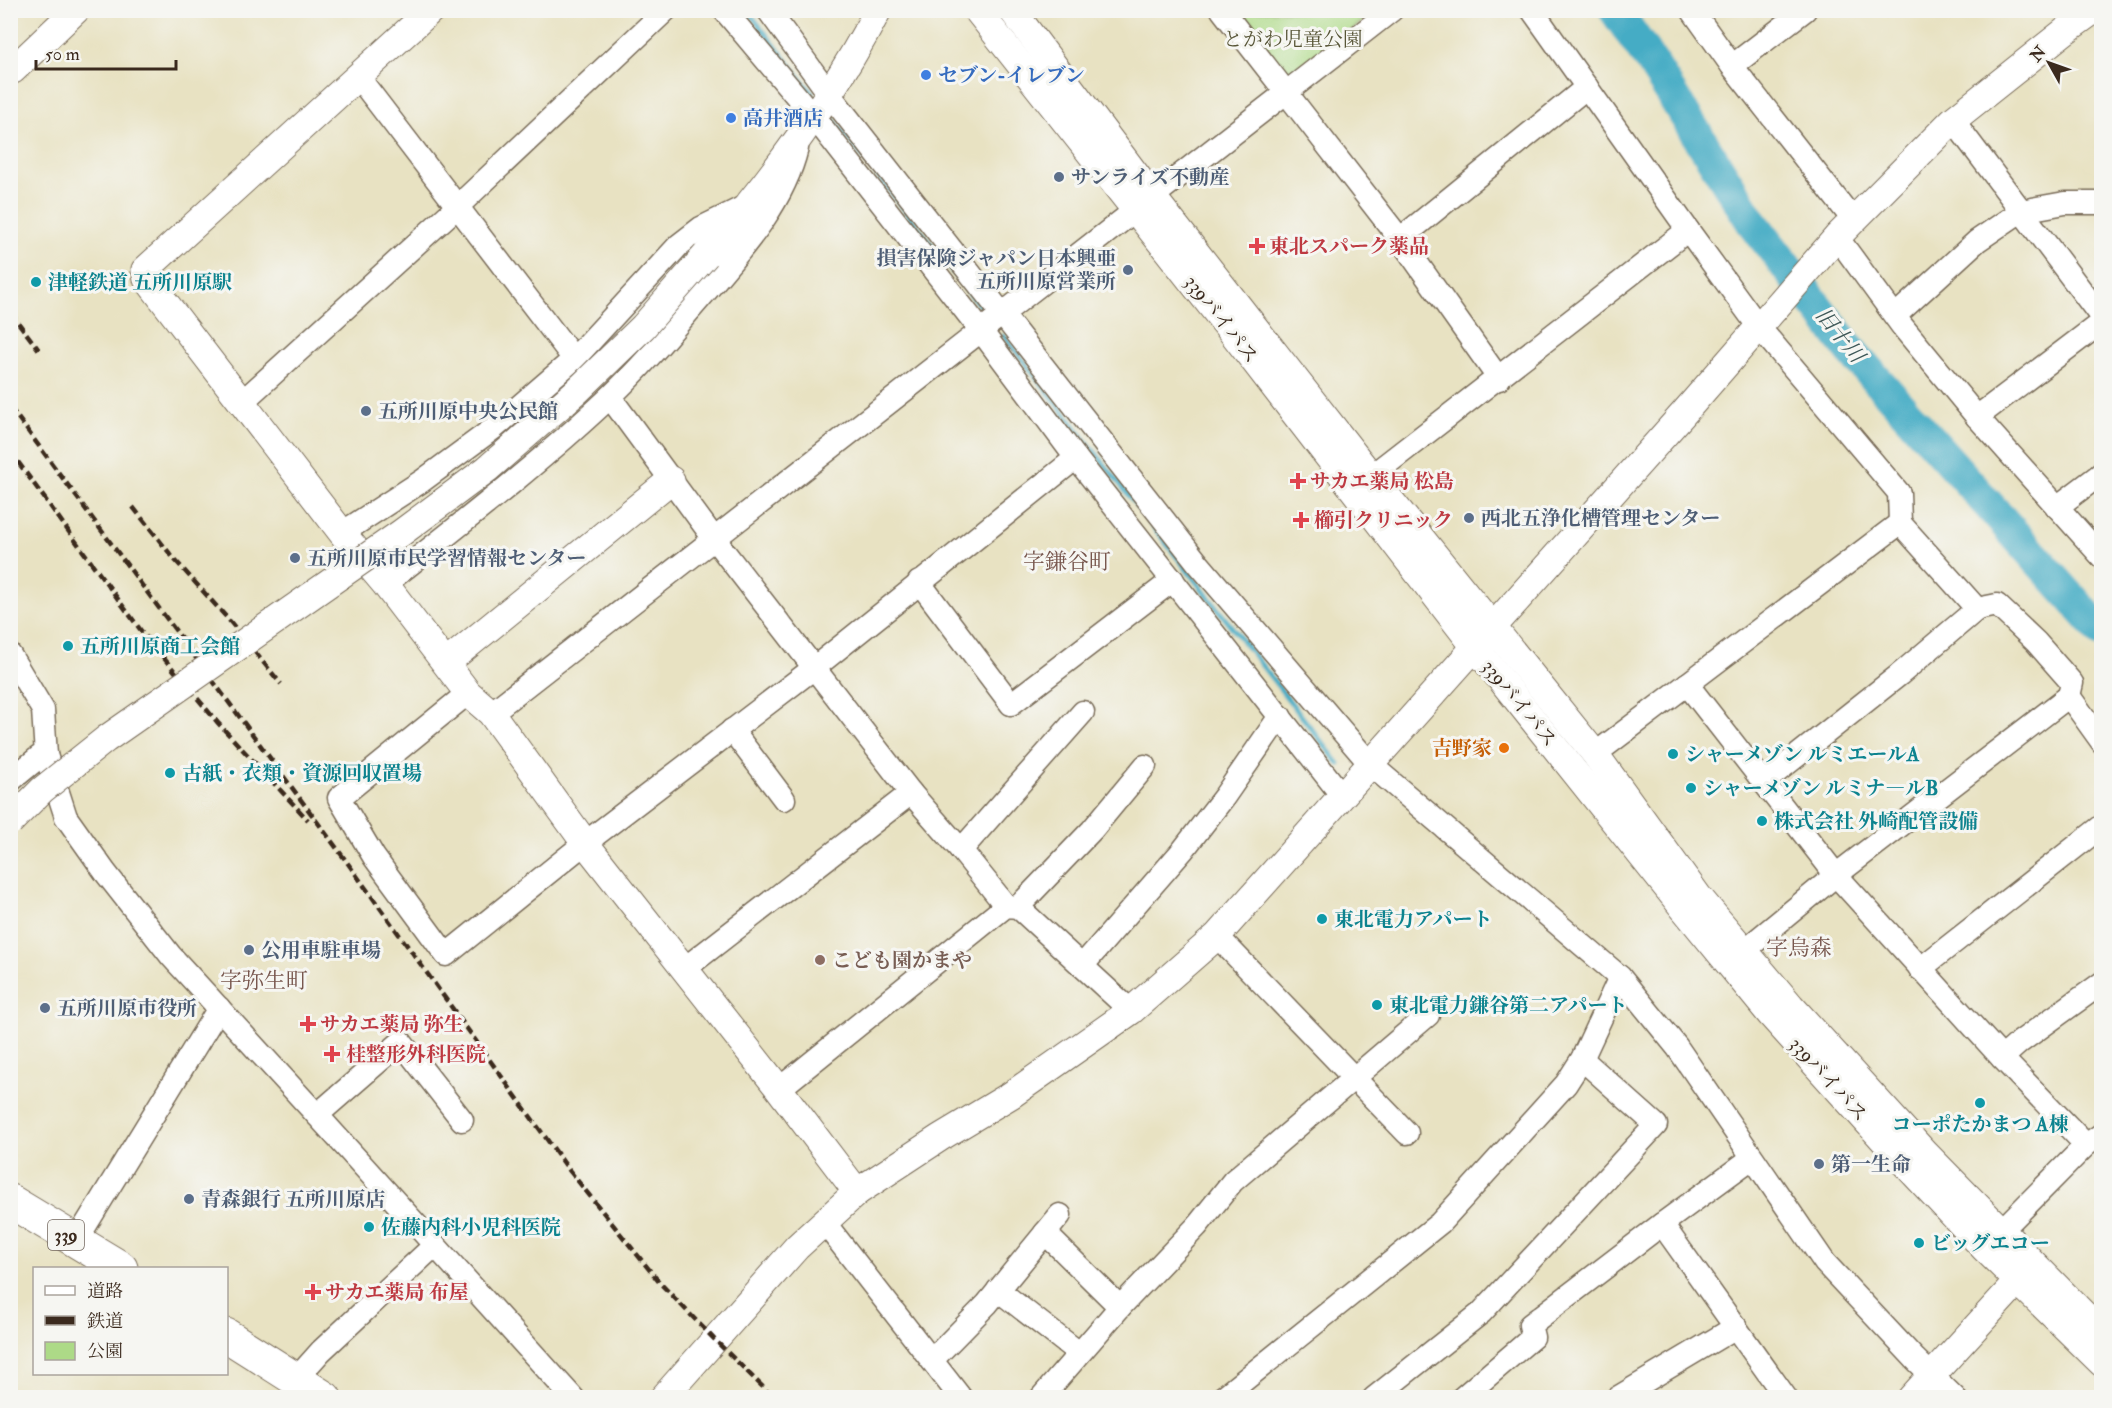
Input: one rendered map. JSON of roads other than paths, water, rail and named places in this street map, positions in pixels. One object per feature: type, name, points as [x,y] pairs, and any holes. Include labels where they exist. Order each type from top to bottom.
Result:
[{"type":"highway","name":"339","points":[[10,1201],[118,1267]]},
{"type":"highway","points":[[228,1336],[325,1398]]},
{"type":"street","points":[[12,70],[76,10]]},
{"type":"street","points":[[431,10],[359,78],[145,270],[147,279],[468,693],[491,714],[585,843],[857,1192]]},
{"type":"street","points":[[242,402],[458,206],[666,10]]},
{"type":"street","points":[[724,10],[814,117],[1076,458],[1343,797]]},
{"type":"street","points":[[768,10],[830,94],[1197,562],[1371,765],[1620,977],[1677,1047],[1825,1263],[1955,1398]]},
{"type":"street","points":[[10,822],[42,790],[106,739],[401,533],[487,469],[577,391],[643,327],[706,255],[799,141],[830,94],[878,10]]},
{"type":"street","name":"339バイパス","points":[[977,10],[1144,203],[1483,637],[1684,909],[1770,1014],[1908,1167],[1993,1239],[2026,1272],[2102,1363]]},
{"type":"street","points":[[1012,10],[1144,203]]},
{"type":"street","points":[[1222,10],[1400,239],[1499,379]]},
{"type":"street","points":[[491,714],[1392,10]]},
{"type":"street","points":[[1532,10],[1758,326],[1899,494],[1900,523],[1977,609]]},
{"type":"street","points":[[1692,10],[1732,66],[1895,316],[1977,417],[2102,557]]},
{"type":"street","points":[[1732,66],[1805,10]]},
{"type":"street","points":[[663,1398],[797,1247],[857,1192],[1011,1095],[1131,1011],[1216,936],[1343,797],[1842,233],[1953,120],[2061,21],[2094,10]]},
{"type":"street","points":[[359,78],[574,359]]},
{"type":"street","points":[[1400,239],[1587,87]]},
{"type":"street","points":[[1953,120],[2102,320],[1977,417]]},
{"type":"street","points":[[385,584],[532,466],[610,397],[667,337],[725,269],[771,209],[792,167],[799,141]]},
{"type":"street","points":[[1895,316],[1977,241],[2021,211],[2065,203],[2102,203]]},
{"type":"street","points":[[342,533],[422,481],[495,428],[574,359],[679,245],[702,228],[747,206]]},
{"type":"street","points":[[1362,483],[1499,379],[1688,230]]},
{"type":"street","points":[[610,397],[715,540],[911,794],[1012,907],[1131,1011]]},
{"type":"street","points":[[468,693],[339,798],[375,857],[446,955],[585,843],[814,668],[1076,458]]},
{"type":"street","points":[[2057,507],[2102,473]]},
{"type":"street","points":[[446,663],[671,480]]},
{"type":"street","points":[[1594,754],[1900,523]]},
{"type":"street","points":[[919,582],[1011,704],[1173,580]]},
{"type":"street","points":[[1745,950],[1836,875],[2069,696],[2072,683],[2036,642],[1997,604],[1977,609],[1899,675],[1764,782]]},
{"type":"street","points":[[1483,637],[1594,754],[1698,896],[1791,1006],[1925,1154],[1993,1239],[2094,1140],[2002,1058],[1836,875],[1687,684]]},
{"type":"street","points":[[13,663],[43,710],[46,755],[66,817],[105,872],[171,956],[573,1398]]},
{"type":"street","points":[[2069,696],[2102,742]]},
{"type":"street","points":[[961,850],[1083,712]]},
{"type":"street","points":[[1082,966],[1183,850],[1224,797],[1280,716]]},
{"type":"street","points":[[732,730],[784,799]]},
{"type":"street","points":[[10,782],[39,757],[46,755]]},
{"type":"street","points":[[779,1089],[1012,907],[1092,830],[1145,766]]},
{"type":"street","points":[[684,969],[911,794]]},
{"type":"street","points":[[1920,969],[2102,826]]},
{"type":"street","points":[[1216,936],[1407,1133]]},
{"type":"street","points":[[1222,1398],[1440,1222],[1566,1084],[1582,1059],[1620,977]]},
{"type":"street","points":[[2002,1058],[2020,1042],[2102,983]]},
{"type":"street","points":[[76,1241],[219,1008]]},
{"type":"street","points":[[1041,1398],[1120,1307],[1197,1226],[1233,1181],[1428,1015]]},
{"type":"street","points":[[317,1115],[401,1042],[462,1120]]},
{"type":"street","points":[[1374,1398],[1481,1313],[1656,1125],[1582,1059]]},
{"type":"street","points":[[1462,1398],[1533,1337],[1530,1325],[1752,1158]]},
{"type":"street","points":[[932,1360],[998,1290],[1060,1215]]},
{"type":"street","points":[[824,1222],[961,1398]]},
{"type":"street","points":[[1662,1224],[1786,1398]]},
{"type":"street","points":[[1045,1233],[1120,1307]]},
{"type":"street","points":[[296,1379],[336,1336],[435,1245]]},
{"type":"street","points":[[1911,1398],[2026,1272],[2102,1333]]},
{"type":"street","points":[[998,1290],[1080,1353]]},
{"type":"street","points":[[1617,1398],[1736,1328]]},
{"type":"waterway","points":[[747,10],[812,93]]},
{"type":"waterway","name":"旧十川","points":[[1615,10],[1652,63],[1752,222],[1851,351],[2102,632]]},
{"type":"waterway","points":[[833,119],[983,310]]},
{"type":"waterway","points":[[1004,336],[1339,764]]},
{"type":"railway","points":[[10,312],[39,350]]},
{"type":"railway","points":[[10,407],[344,858],[569,1170],[660,1283],[774,1398]]},
{"type":"railway","points":[[10,451],[142,632],[218,723],[308,820]]},
{"type":"railway","points":[[133,507],[281,684]]},
{"type":"place","name":"セブン-イレブン","points":[[926,75]]},
{"type":"place","name":"高井酒店","points":[[731,118]]},
{"type":"place","name":"サンライズ不動産","points":[[1059,177]]},
{"type":"place","name":"東北スパーク薬品","points":[[1257,246]]},
{"type":"place","name":"損害保険ジャパン日本興亜 五所川原営業所","points":[[1128,270]]},
{"type":"place","name":"津軽鉄道 五所川原駅","points":[[36,282]]},
{"type":"place","name":"五所川原中央公民館","points":[[366,411]]},
{"type":"place","name":"サカエ薬局 松島","points":[[1298,481]]},
{"type":"place","name":"西北五浄化槽管理センター","points":[[1469,518]]},
{"type":"place","name":"櫛引クリニック","points":[[1301,520]]},
{"type":"place","name":"五所川原市民学習情報センター","points":[[295,558]]},
{"type":"place","name":"五所川原商工会館","points":[[68,646]]},
{"type":"place","name":"吉野家","points":[[1504,748]]},
{"type":"place","name":"シャーメゾン ルミエールA","points":[[1673,754]]},
{"type":"place","name":"古紙・衣類・資源回収置場","points":[[170,773]]},
{"type":"place","name":"シャーメゾン ルミナ―ルB","points":[[1691,788]]},
{"type":"place","name":"株式会社 外崎配管設備","points":[[1762,821]]},
{"type":"place","name":"東北電力アパート","points":[[1322,919]]},
{"type":"place","name":"公用車駐車場","points":[[249,950]]},
{"type":"place","name":"こども園かまや","points":[[820,960]]},
{"type":"place","name":"東北電力鎌谷第二アパート","points":[[1377,1005]]},
{"type":"place","name":"五所川原市役所","points":[[45,1008]]},
{"type":"place","name":"サカエ薬局 弥生","points":[[308,1024]]},
{"type":"place","name":"桂整形外科医院","points":[[332,1054]]},
{"type":"place","name":"コーポたかまつ A棟","points":[[1980,1103]]},
{"type":"place","name":"第一生命","points":[[1819,1164]]},
{"type":"place","name":"青森銀行 五所川原店","points":[[189,1199]]},
{"type":"place","name":"佐藤内科小児科医院","points":[[369,1227]]},
{"type":"place","name":"ビッグエコー","points":[[1919,1243]]},
{"type":"place","name":"サカエ薬局 布屋","points":[[313,1292]]},
{"type":"district","name":"字鎌谷町","points":[[1067,561]]},
{"type":"district","name":"字烏森","points":[[1799,947]]},
{"type":"district","name":"字弥生町","points":[[264,980]]},
{"type":"park label","name":"とがわ児童公園","points":[[1293,39]]}]
